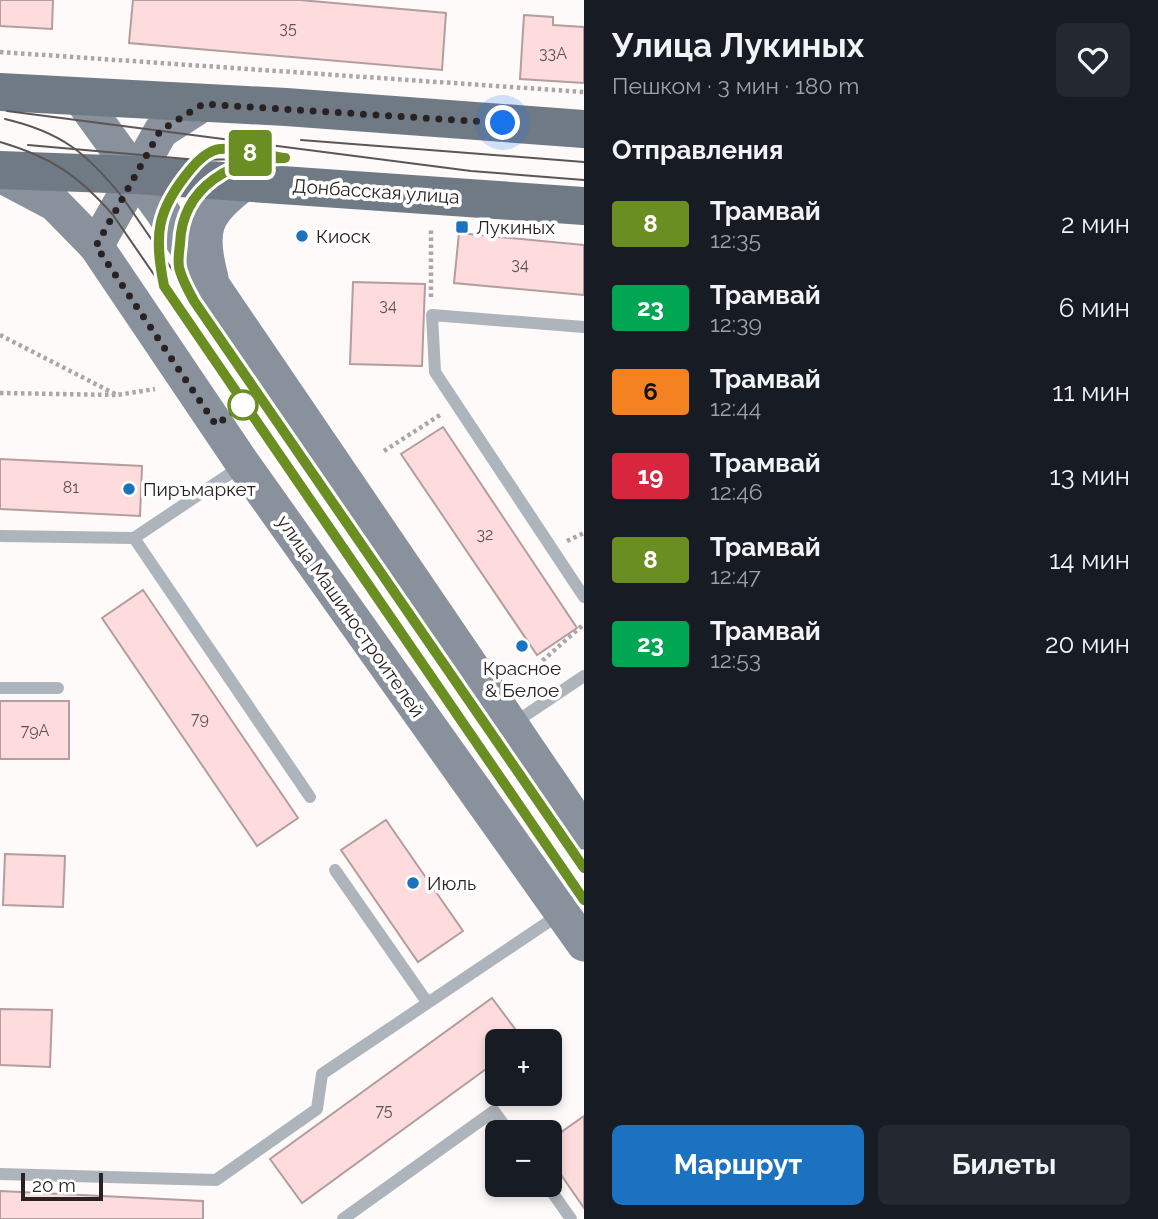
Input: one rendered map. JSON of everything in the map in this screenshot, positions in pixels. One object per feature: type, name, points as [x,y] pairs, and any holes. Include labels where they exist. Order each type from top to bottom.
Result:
[{"type":"main road","points":[[0,92],[584,129]]},
{"type":"main road","points":[[79,96],[136,175],[584,832]]},
{"type":"main road","points":[[96,246],[160,131],[203,104]]},
{"type":"main road","name":"Донбасская улица","points":[[0,173],[136,175],[584,206]]},
{"type":"main road","name":"улица Машиностроителей","points":[[0,173],[55,204],[96,246],[243,464],[584,944]]},
{"type":"main road","points":[[213,289],[203,248],[207,218],[220,201],[245,183]]},
{"type":"lane","points":[[584,327],[432,315],[435,372],[584,597]]},
{"type":"lane","points":[[0,536],[134,538],[243,464]]},
{"type":"lane","points":[[134,538],[310,797]]},
{"type":"lane","points":[[511,725],[584,676]]},
{"type":"lane","points":[[0,688],[58,688]]},
{"type":"lane","points":[[335,870],[427,1002]]},
{"type":"lane","points":[[0,1174],[216,1180],[317,1109],[322,1074],[562,913]]},
{"type":"lane","points":[[343,1219],[494,1111],[500,1120]]},
{"type":"lane","points":[[555,1197],[571,1219]]},
{"type":"path","points":[[0,52],[584,92]]},
{"type":"path","points":[[431,225],[432,315]]},
{"type":"path","points":[[0,335],[117,395]]},
{"type":"path","points":[[0,393],[117,395],[164,387]]},
{"type":"path","points":[[384,451],[456,405]]},
{"type":"path","points":[[532,670],[584,624]]},
{"type":"building","points":[[0,0],[53,0],[52,29],[0,26]]},
{"type":"building","points":[[133,0],[300,0],[446,13],[442,70],[129,43]]},
{"type":"building","points":[[524,15],[553,17],[553,25],[584,27],[584,83],[520,79]]},
{"type":"building","points":[[459,233],[584,245],[584,295],[454,283]]},
{"type":"building","points":[[353,282],[425,284],[422,366],[350,364]]},
{"type":"building","points":[[443,427],[577,628],[537,655],[401,454]]},
{"type":"building","points":[[0,459],[142,466],[140,516],[0,509]]},
{"type":"building","points":[[143,590],[298,818],[257,846],[102,618]]},
{"type":"building","points":[[0,701],[69,701],[69,759],[0,759]]},
{"type":"building","points":[[386,820],[463,931],[418,962],[341,850]]},
{"type":"building","points":[[5,854],[65,856],[63,907],[3,905]]},
{"type":"building","points":[[492,998],[515,1029],[485,1029],[485,1070],[302,1203],[270,1159]]},
{"type":"building","points":[[0,1009],[52,1010],[50,1067],[0,1065]]},
{"type":"building","points":[[584,1116],[584,1208],[562,1176],[562,1132]]},
{"type":"building","points":[[0,1191],[203,1201],[203,1219],[0,1219]]},
{"type":"tram line","points":[[7,111],[471,171],[584,180]]},
{"type":"tram line","points":[[5,119],[42,130],[72,146],[97,168],[123,198],[584,868]]},
{"type":"tram line","points":[[301,140],[584,162]]},
{"type":"tram line","points":[[0,142],[34,154],[62,169],[88,189],[113,215],[584,900]]},
{"type":"tram line","points":[[28,145],[198,160],[285,158],[271,156]]},
{"type":"tram line","name":"8","points":[[584,868],[194,301],[179,270],[180,238],[191,202],[212,180],[230,167],[268,158],[285,158],[219,149],[198,160],[172,191],[162,211],[157,246],[164,286],[584,900]]},
{"type":"tram line","points":[[158,251],[159,225],[169,197],[185,173],[205,156]]},
{"type":"tram line","points":[[183,279],[177,244],[189,209],[213,180],[228,169],[244,163]]},
{"type":"place","name":"Лукиных","points":[[462,227]]},
{"type":"place","name":"Киоск","points":[[302,236]]},
{"type":"place","name":"Пиръмаркет","points":[[129,489]]},
{"type":"place","name":"Красное & Белое","points":[[522,646]]},
{"type":"place","name":"Июль","points":[[413,883]]},
{"type":"route","points":[[243,405],[216,425],[96,246],[160,131],[203,104],[286,107],[503,123]]}]
